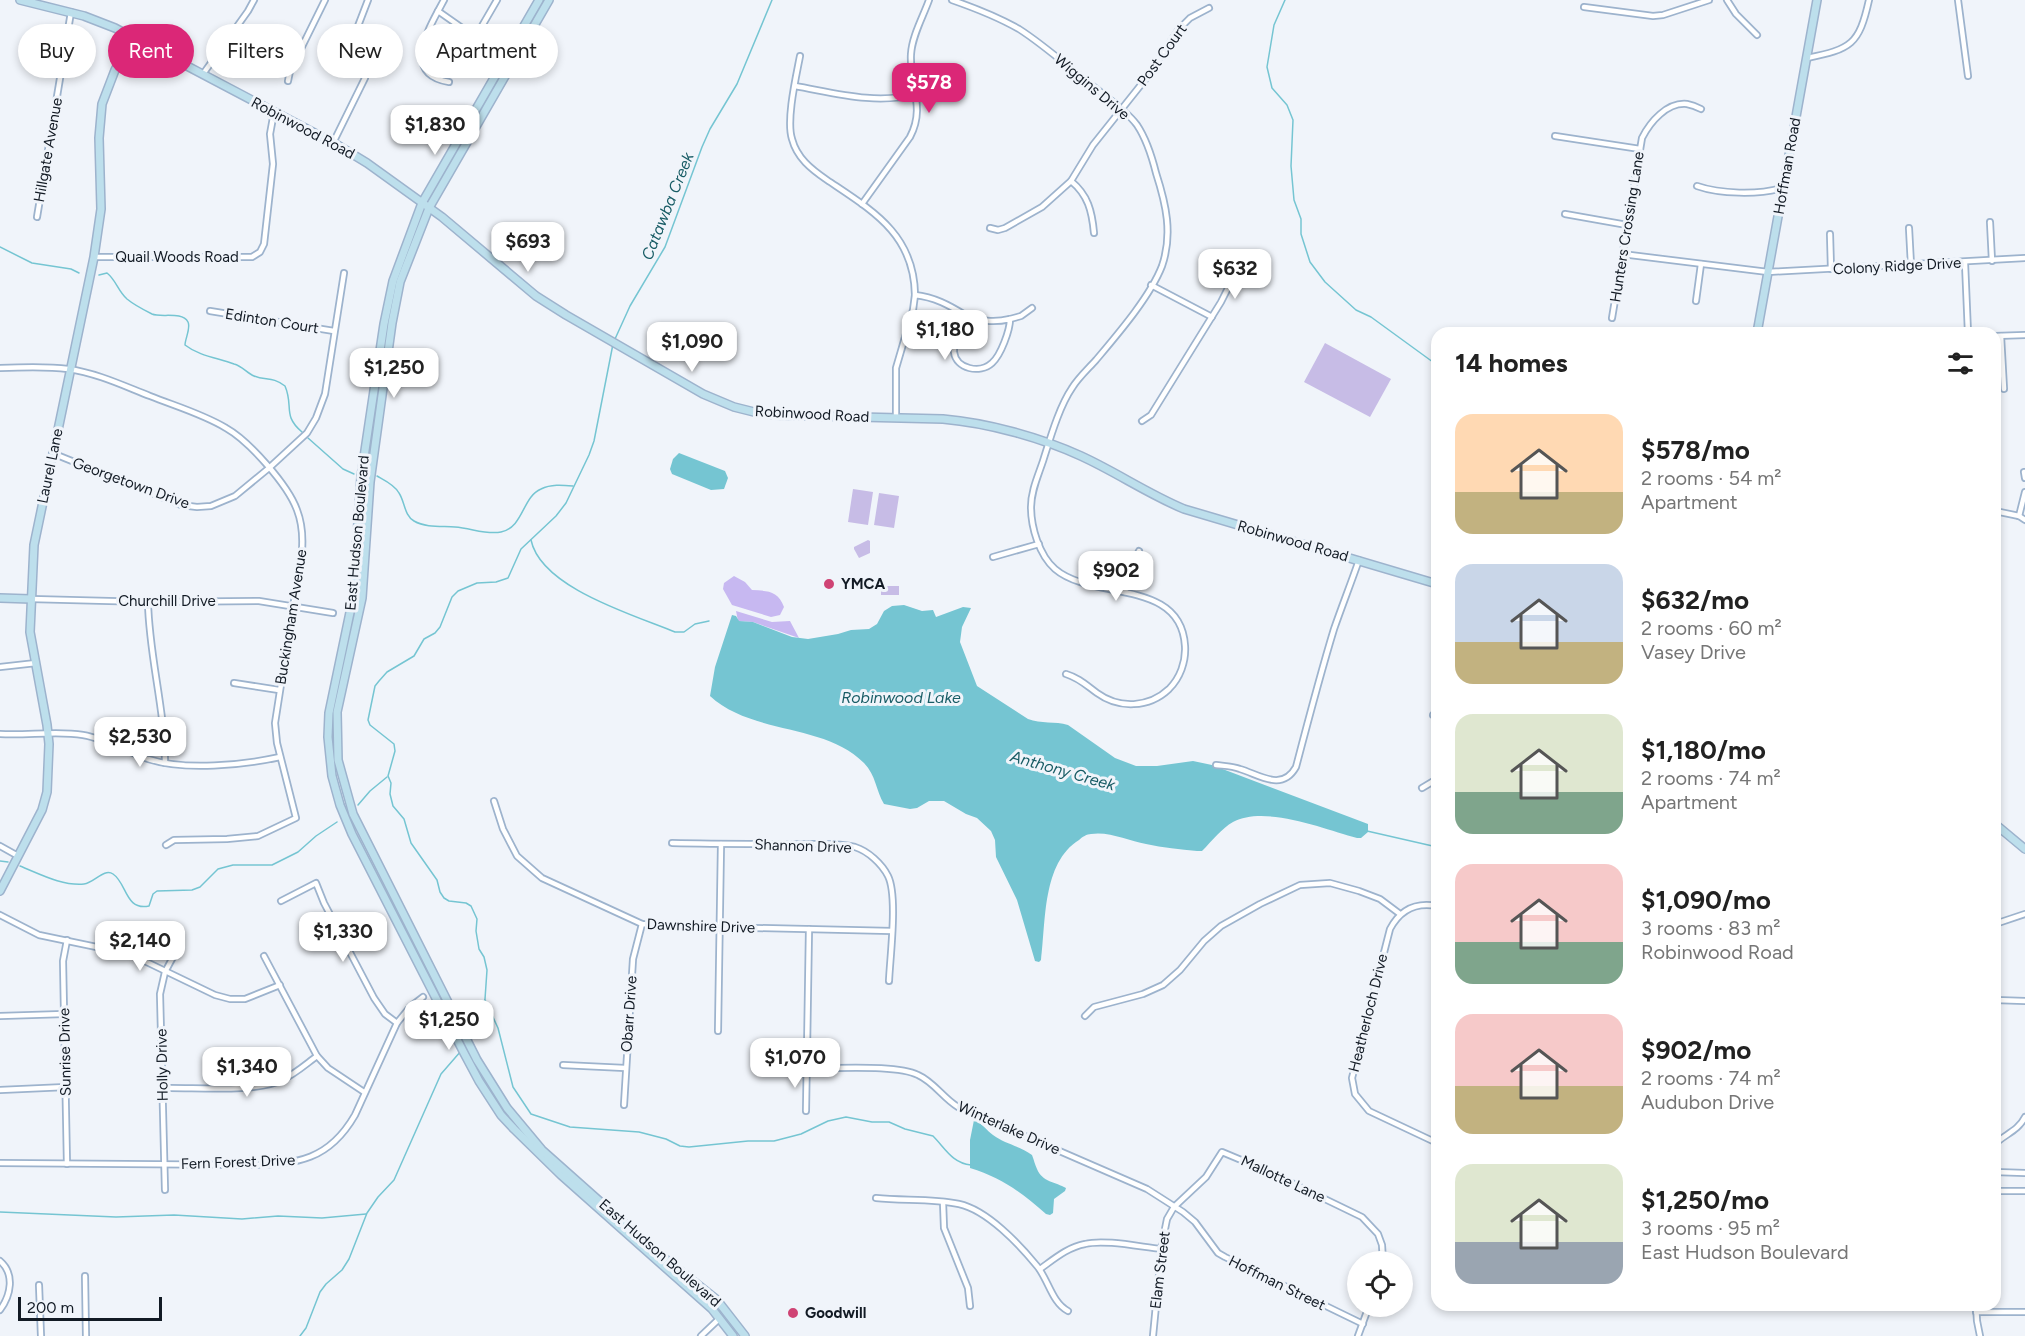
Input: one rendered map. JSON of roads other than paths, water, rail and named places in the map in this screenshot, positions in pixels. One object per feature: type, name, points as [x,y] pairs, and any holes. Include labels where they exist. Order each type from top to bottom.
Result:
[{"type":"main road","name":"Robinwood Road","points":[[20,0],[71,12],[108,25]]},
{"type":"main road","name":"East Hudson Boulevard","points":[[527,24],[539,0]]},
{"type":"main road","name":"East Hudson Boulevard","points":[[533,24],[549,0]]},
{"type":"main road","name":"Hoffman Road","points":[[1758,327],[1817,0]]},
{"type":"main road","name":"Robinwood Road","points":[[194,69],[367,163],[460,231],[536,296],[703,394],[734,407],[754,412],[796,415],[896,416],[964,421],[1016,433],[1049,443],[1082,457],[1152,495],[1184,509],[1431,582]]},
{"type":"main road","name":"Laurel Lane","points":[[0,891],[45,804],[48,778],[48,734],[30,632],[35,535],[94,257],[101,209],[99,138],[102,104],[111,78]]},
{"type":"main road","name":"East Hudson Boulevard","points":[[499,78],[422,203],[393,281],[384,324],[361,477],[353,598],[331,697],[328,737],[332,776],[343,813],[366,862],[448,1023],[489,1097],[514,1129],[695,1292],[734,1336]]},
{"type":"main road","name":"East Hudson Boulevard","points":[[500,78],[429,208],[400,282],[392,323],[370,482],[362,598],[339,704],[338,760],[352,814],[477,1060],[507,1108],[568,1177],[717,1300],[745,1336]]},
{"type":"main road","name":"Churchill Drive","points":[[0,598],[31,599]]},
{"type":"main road","points":[[2001,829],[2025,849]]},
{"type":"street","points":[[203,74],[254,0]]},
{"type":"street","points":[[288,81],[290,71],[325,0]]},
{"type":"street","points":[[333,143],[365,78],[367,60],[358,26],[368,0]]},
{"type":"street","points":[[444,0],[424,38],[422,55],[426,69],[431,76],[448,82]]},
{"type":"street","points":[[483,24],[497,0]]},
{"type":"street","points":[[862,204],[915,129],[918,107],[911,56],[912,46],[929,0]]},
{"type":"street","name":"Wiggins Drive","points":[[952,0],[1001,20],[1031,37],[1122,110],[1135,123],[1144,137],[1166,207],[1168,238],[1161,266],[1118,334],[1072,388],[1049,443],[1031,500],[1032,516],[1039,544]]},
{"type":"street","points":[[1584,8],[1653,16],[1709,0]]},
{"type":"street","points":[[1726,0],[1736,14],[1757,34]]},
{"type":"street","points":[[1807,58],[1834,53],[1854,41],[1862,28],[1869,0]]},
{"type":"street","points":[[1958,0],[1968,76]]},
{"type":"street","name":"Post Court","points":[[990,228],[998,230],[1005,228],[1042,207],[1071,181],[1093,145],[1148,76],[1179,29],[1190,18],[1209,8]]},
{"type":"street","points":[[438,11],[456,24]]},
{"type":"street","name":"Hillgate Avenue","points":[[37,217],[71,12]]},
{"type":"street","points":[[800,56],[790,130],[796,151],[810,167],[885,222],[902,243],[912,267],[915,295],[913,310],[896,368],[896,416]]},
{"type":"street","points":[[795,86],[875,99],[916,94]]},
{"type":"street","name":"Hunters Crossing Lane","points":[[1612,318],[1640,149],[1647,128],[1662,113],[1683,104],[1701,109]]},
{"type":"street","name":"Quail Woods Road","points":[[94,257],[252,257],[260,252],[264,243],[269,201],[273,154],[270,134],[274,112]]},
{"type":"street","points":[[1555,136],[1640,149]]},
{"type":"street","points":[[1071,181],[1089,202],[1094,233]]},
{"type":"street","points":[[1697,186],[1713,191],[1770,192],[1782,189]]},
{"type":"street","points":[[1564,214],[1627,225]]},
{"type":"street","points":[[1989,222],[1992,261]]},
{"type":"street","points":[[1910,228],[1911,266]]},
{"type":"street","points":[[1830,234],[1831,269]]},
{"type":"street","name":"Colony Ridge Drive","points":[[1622,254],[1768,272],[2025,258]]},
{"type":"street","points":[[1965,263],[1968,327]]},
{"type":"street","points":[[1696,301],[1701,264]]},
{"type":"street","name":"Georgetown Drive","points":[[52,453],[181,505],[211,506],[226,501],[301,440],[316,418],[325,394],[344,273]]},
{"type":"street","points":[[1142,422],[1151,415],[1212,316],[1230,284],[1229,277]]},
{"type":"street","points":[[1151,285],[1212,316]]},
{"type":"street","points":[[915,295],[949,305],[964,315],[980,321],[998,322],[1021,316],[1032,308]]},
{"type":"street","name":"Edinton Court","points":[[210,311],[334,331]]},
{"type":"street","points":[[964,315],[956,336],[954,353],[958,362],[967,368],[978,369],[993,363],[1007,336],[1010,319]]},
{"type":"street","points":[[2001,336],[2025,335]]},
{"type":"street","points":[[2001,362],[2004,389]]},
{"type":"street","name":"Buckingham Avenue","points":[[0,368],[71,369],[126,386],[216,422],[244,441],[269,468],[286,490],[297,510],[301,525],[302,550],[275,723],[280,757],[296,819],[258,836],[174,840],[166,845]]},
{"type":"street","points":[[2024,471],[2025,478]]},
{"type":"street","points":[[2019,516],[2025,492]]},
{"type":"street","points":[[2001,512],[2019,516],[2025,520]]},
{"type":"street","points":[[993,557],[1039,544],[1050,563],[1068,577],[1159,602],[1169,610],[1179,624],[1184,637],[1185,650],[1182,667],[1175,682],[1166,691],[1148,701],[1124,704],[1105,698],[1078,677],[1066,674]]},
{"type":"street","points":[[1125,592],[1130,569],[1139,551]]},
{"type":"street","points":[[1216,765],[1239,768],[1272,780],[1281,780],[1292,773],[1309,722],[1335,627],[1359,560]]},
{"type":"street","name":"Churchill Drive","points":[[31,599],[148,602],[239,600],[333,613]]},
{"type":"street","points":[[148,602],[149,635],[163,722],[165,763]]},
{"type":"street","points":[[0,667],[37,663]]},
{"type":"street","points":[[234,683],[279,690]]},
{"type":"street","points":[[0,734],[81,734],[105,740],[148,759],[182,765],[245,764],[280,757]]},
{"type":"street","points":[[1422,788],[1431,783]]},
{"type":"street","name":"Dawnshire Drive","points":[[494,801],[508,840],[517,856],[530,870],[551,883],[642,924],[892,931]]},
{"type":"street","name":"Shannon Drive","points":[[672,843],[848,846],[862,850],[874,859],[889,876],[892,891],[889,981]]},
{"type":"street","points":[[718,1031],[721,844]]},
{"type":"street","points":[[0,846],[18,856]]},
{"type":"street","points":[[280,900],[316,883],[324,903],[374,998],[385,1014],[397,1023]]},
{"type":"street","points":[[1085,1016],[1094,1007],[1143,994],[1163,985],[1221,926],[1300,885],[1330,883],[1359,891],[1380,899],[1400,914],[1417,906],[1431,906]]},
{"type":"street","name":"Heatherloch Drive","points":[[1400,914],[1394,921],[1387,938],[1352,1078],[1355,1094],[1369,1111],[1431,1140]]},
{"type":"street","points":[[2001,922],[2025,914]]},
{"type":"street","points":[[0,915],[34,933],[130,954],[206,992],[230,999],[245,999],[280,985]]},
{"type":"street","name":"Obarr Drive","points":[[624,1105],[633,959],[642,924]]},
{"type":"street","points":[[806,1111],[809,929]]},
{"type":"street","name":"Sunrise Drive","points":[[67,940],[63,957],[67,1164]]},
{"type":"street","name":"Holly Drive","points":[[165,1190],[160,994],[165,972],[180,944]]},
{"type":"street","points":[[264,956],[317,1056],[340,1076],[364,1092]]},
{"type":"street","name":"Fern Forest Drive","points":[[0,1163],[281,1164],[304,1160],[325,1150],[342,1134],[355,1115],[397,1023],[410,1007],[423,997]]},
{"type":"street","points":[[2001,1000],[2025,1001]]},
{"type":"street","points":[[0,1016],[64,1014]]},
{"type":"street","points":[[162,1088],[266,1085],[281,1080],[317,1056]]},
{"type":"street","points":[[563,1065],[625,1068]]},
{"type":"street","name":"Winterlake Drive","points":[[807,1068],[900,1069],[917,1074],[958,1107],[1135,1183],[1174,1207]]},
{"type":"street","points":[[0,1090],[66,1087]]},
{"type":"street","points":[[2001,1138],[2017,1129],[2025,1117]]},
{"type":"street","name":"Mallotte Lane","points":[[1174,1207],[1202,1182],[1222,1152],[1362,1217],[1378,1234],[1382,1251]]},
{"type":"street","points":[[2001,1172],[2025,1173]]},
{"type":"street","points":[[2001,1191],[2025,1191]]},
{"type":"street","points":[[876,1198],[943,1202],[965,1206],[986,1217],[1040,1269],[1059,1303],[1068,1311]]},
{"type":"street","points":[[943,1202],[944,1228],[968,1288],[970,1306]]},
{"type":"street","name":"Elam Street","points":[[1153,1336],[1161,1249],[1167,1220],[1174,1207]]},
{"type":"street","name":"Hoffman Street","points":[[1174,1207],[1195,1222],[1211,1244],[1225,1257],[1362,1324]]},
{"type":"street","points":[[1040,1269],[1066,1251],[1084,1244],[1098,1243],[1161,1249]]},
{"type":"street","points":[[0,1260],[6,1266],[10,1291],[1,1306]]},
{"type":"street","points":[[85,1276],[86,1336]]},
{"type":"street","points":[[39,1285],[41,1336]]},
{"type":"street","points":[[1980,1336],[1976,1312],[2025,1312]]},
{"type":"street","points":[[1358,1336],[1365,1317]]},
{"type":"street","points":[[701,1336],[720,1318]]},
{"type":"water","points":[[679,453],[725,471],[728,478],[724,489],[711,490],[672,474],[670,469],[673,459]]},
{"type":"water","name":"Robinwood Lake","points":[[904,605],[922,611],[933,610],[936,617],[963,607],[971,608],[962,627],[960,642],[977,686],[1028,719],[1068,725],[1115,758],[1136,766],[1157,766],[1193,761],[1212,765],[1368,824],[1368,832],[1361,838],[1357,838],[1295,820],[1278,817],[1246,817],[1233,822],[1221,831],[1202,851],[1139,843],[1098,833],[1086,835],[1067,850],[1058,863],[1052,878],[1045,911],[1041,960],[1035,961],[1017,900],[996,857],[995,840],[991,831],[977,818],[944,801],[929,801],[910,809],[884,804],[868,768],[848,750],[829,741],[746,717],[710,696],[715,667],[732,615],[736,616],[739,621],[753,622],[792,637],[808,639],[851,630],[869,629],[877,624],[884,611],[892,606]]},
{"type":"water","points":[[974,1120],[998,1138],[1032,1155],[1042,1177],[1066,1188],[1054,1199],[1053,1213],[1046,1214],[1011,1187],[992,1176],[970,1168],[970,1140]]},
{"type":"waterway","name":"Catawba Creek","points":[[615,339],[630,306],[665,247],[702,147],[737,84],[772,0]]},
{"type":"waterway","points":[[1285,0],[1274,25],[1267,67],[1272,88],[1287,105],[1293,120],[1291,166],[1294,200],[1301,219],[1301,234],[1310,262],[1325,282],[1356,310],[1371,317],[1431,361]]},
{"type":"waterway","points":[[0,247],[32,263],[71,269],[79,273]]},
{"type":"waterway","points":[[99,275],[107,273],[127,299],[152,314],[185,319],[189,327],[185,345],[190,349],[237,365],[254,376],[276,381],[285,386],[290,416],[302,432]]},
{"type":"waterway","name":"Catawba Creek","points":[[470,1041],[476,1032],[485,999],[487,970],[484,957],[479,949],[477,919],[471,906],[444,898],[437,880],[411,843],[404,819],[393,806],[390,794],[391,783],[388,776],[395,751],[394,744],[370,725],[368,720],[375,686],[387,672],[414,656],[424,639],[435,633],[440,627],[452,597],[458,591],[477,583],[496,582],[508,578],[521,549],[556,516],[566,503],[594,441],[613,344]]},
{"type":"waterway","points":[[308,438],[343,469],[354,474]]},
{"type":"waterway","points":[[377,476],[397,490],[406,512],[414,521],[429,526],[490,533],[509,529],[519,518],[530,498],[541,489],[561,485],[573,486]]},
{"type":"waterway","name":"Anthony Creek","points":[[531,540],[538,557],[552,572],[591,598],[675,632],[684,632],[695,624],[709,621]]},
{"type":"waterway","points":[[358,805],[387,777]]},
{"type":"waterway","points":[[20,866],[51,879],[76,884],[88,883],[103,874],[110,873],[118,878],[135,904],[149,906],[153,894],[157,891],[192,890],[200,887],[218,869],[233,865],[272,865],[298,852],[337,822]]},
{"type":"waterway","name":"Anthony Creek","points":[[1367,831],[1431,846]]},
{"type":"waterway","points":[[0,861],[8,862]]},
{"type":"waterway","points":[[485,1000],[498,1028],[513,1087],[531,1114],[570,1127],[639,1132],[689,1147],[748,1141],[774,1141],[801,1134],[828,1121],[846,1117],[872,1122],[889,1122],[905,1129],[933,1136],[954,1158],[971,1165]]},
{"type":"waterway","name":"Catawba Creek","points":[[300,1336],[306,1328],[320,1292],[342,1270],[349,1259],[367,1213],[394,1180],[441,1074],[461,1051]]},
{"type":"waterway","points":[[0,1212],[116,1217],[174,1215],[242,1219],[278,1216],[322,1218],[366,1214]]},
{"type":"place","name":"YMCA","points":[[829,584]]},
{"type":"place","name":"Goodwill","points":[[793,1313]]}]
